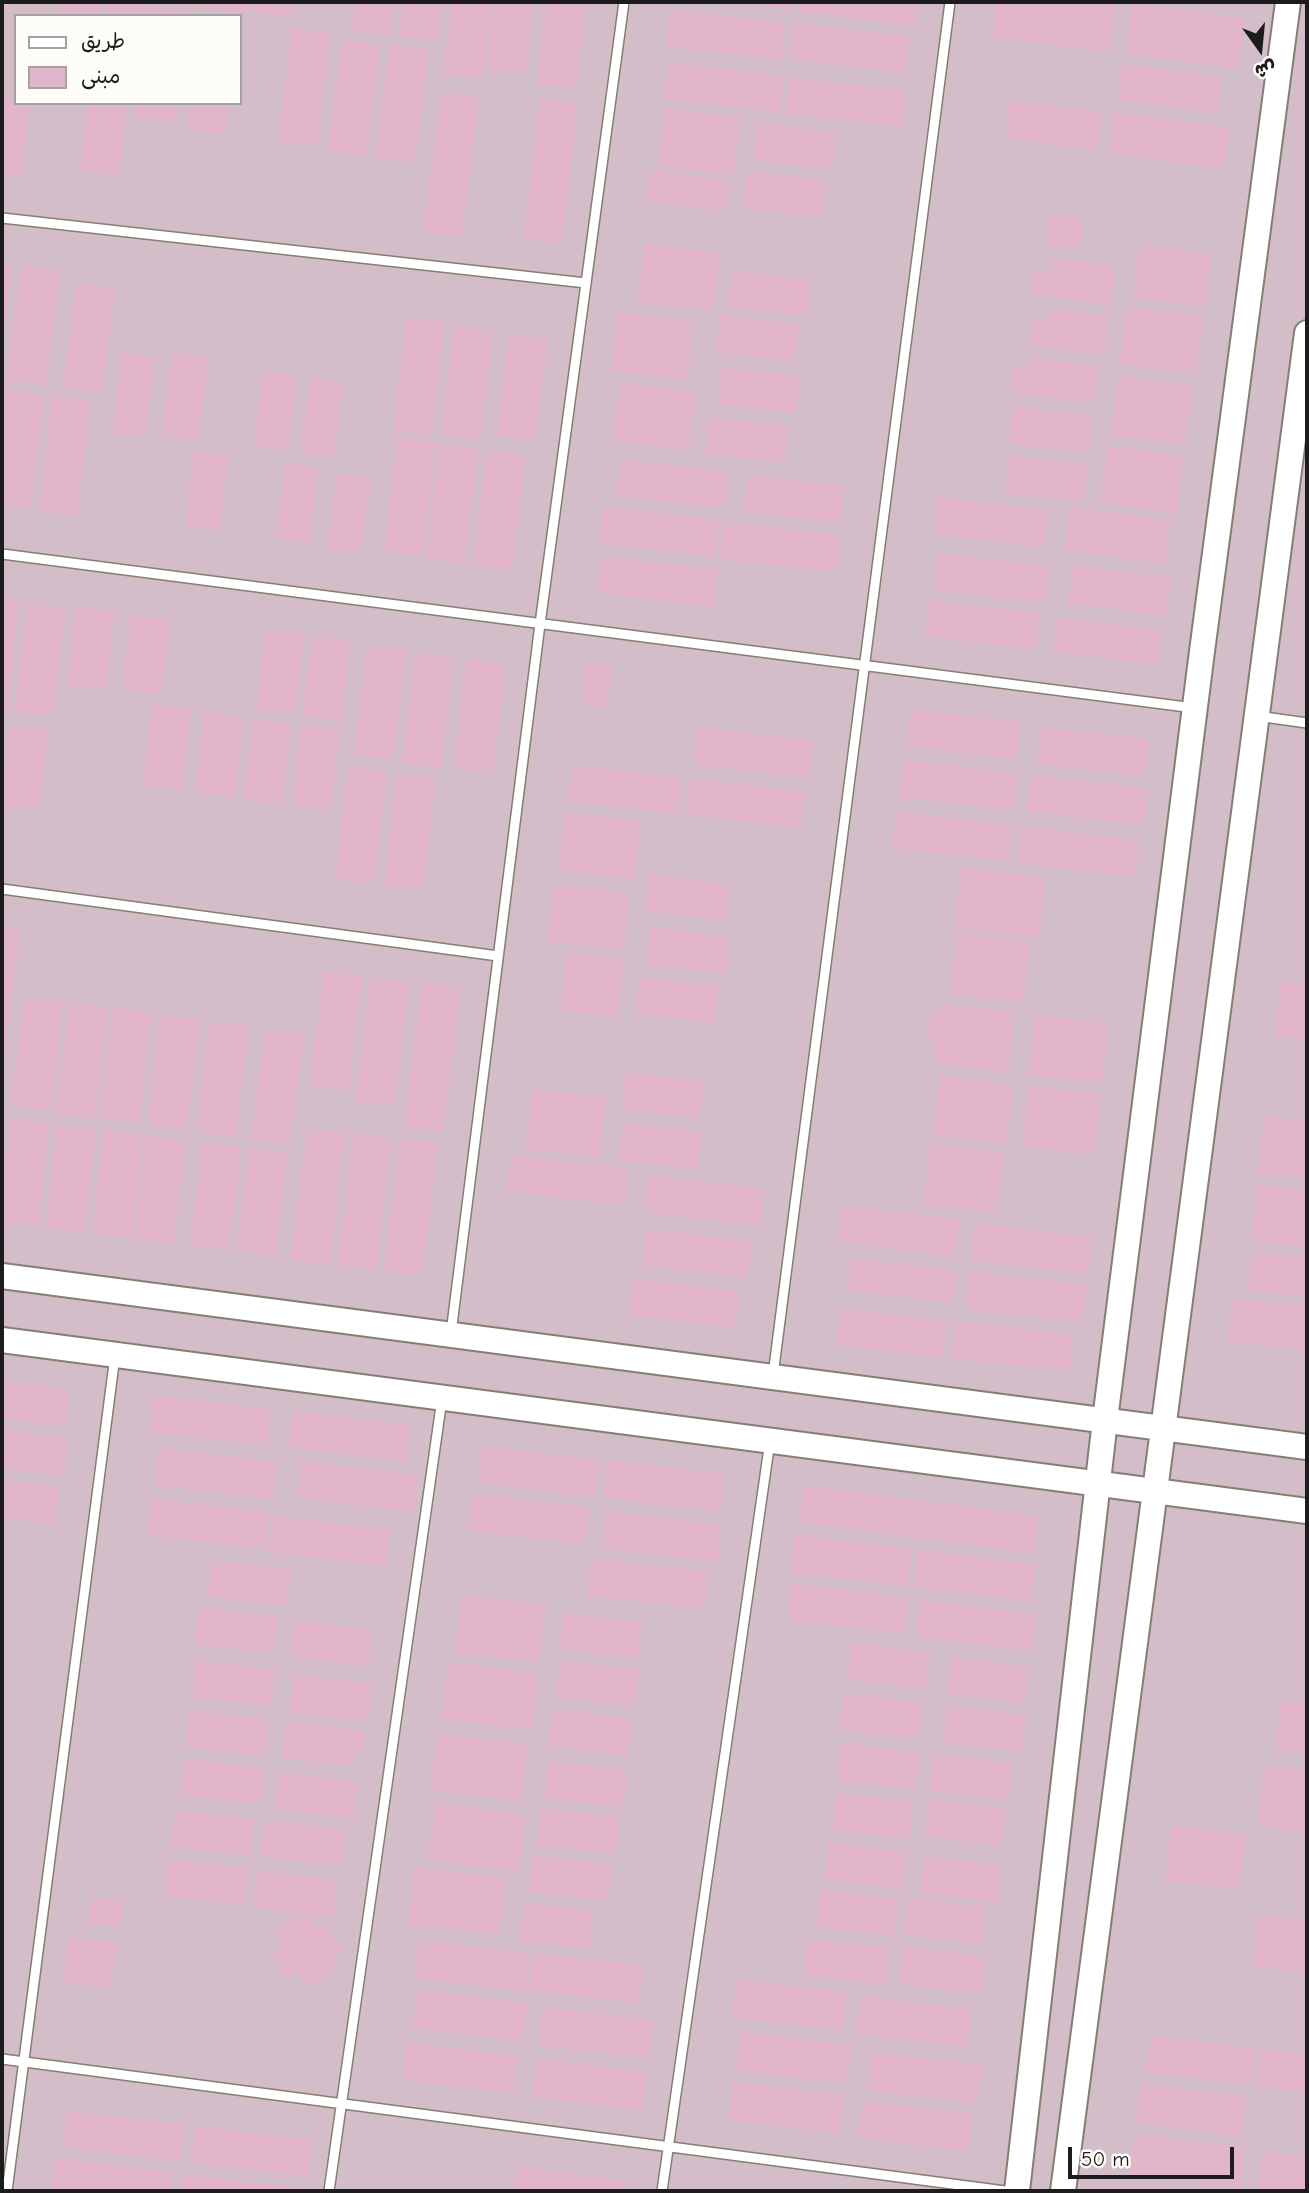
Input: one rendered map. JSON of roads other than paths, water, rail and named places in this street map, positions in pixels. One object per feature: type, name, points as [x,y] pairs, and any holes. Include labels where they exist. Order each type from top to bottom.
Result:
[{"type":"street","points":[[1017,2191],[1105,1420],[1288,2]]},
{"type":"street","points":[[1063,2191],[1307,333]]},
{"type":"street","points":[[2,1276],[1307,1447]]},
{"type":"street","points":[[2,1340],[1307,1511]]},
{"type":"lane","points":[[451,1335],[540,624],[624,2]]},
{"type":"lane","points":[[772,1377],[950,2]]},
{"type":"lane","points":[[2,218],[586,283]]},
{"type":"lane","points":[[2,554],[1195,708]]},
{"type":"lane","points":[[1257,716],[1307,723]]},
{"type":"lane","points":[[2,889],[498,956]]},
{"type":"lane","points":[[7,2191],[116,1355]]},
{"type":"lane","points":[[330,2191],[340,2105],[443,1398]]},
{"type":"lane","points":[[662,2191],[770,1440]]},
{"type":"lane","points":[[2,2059],[1005,2191]]}]
